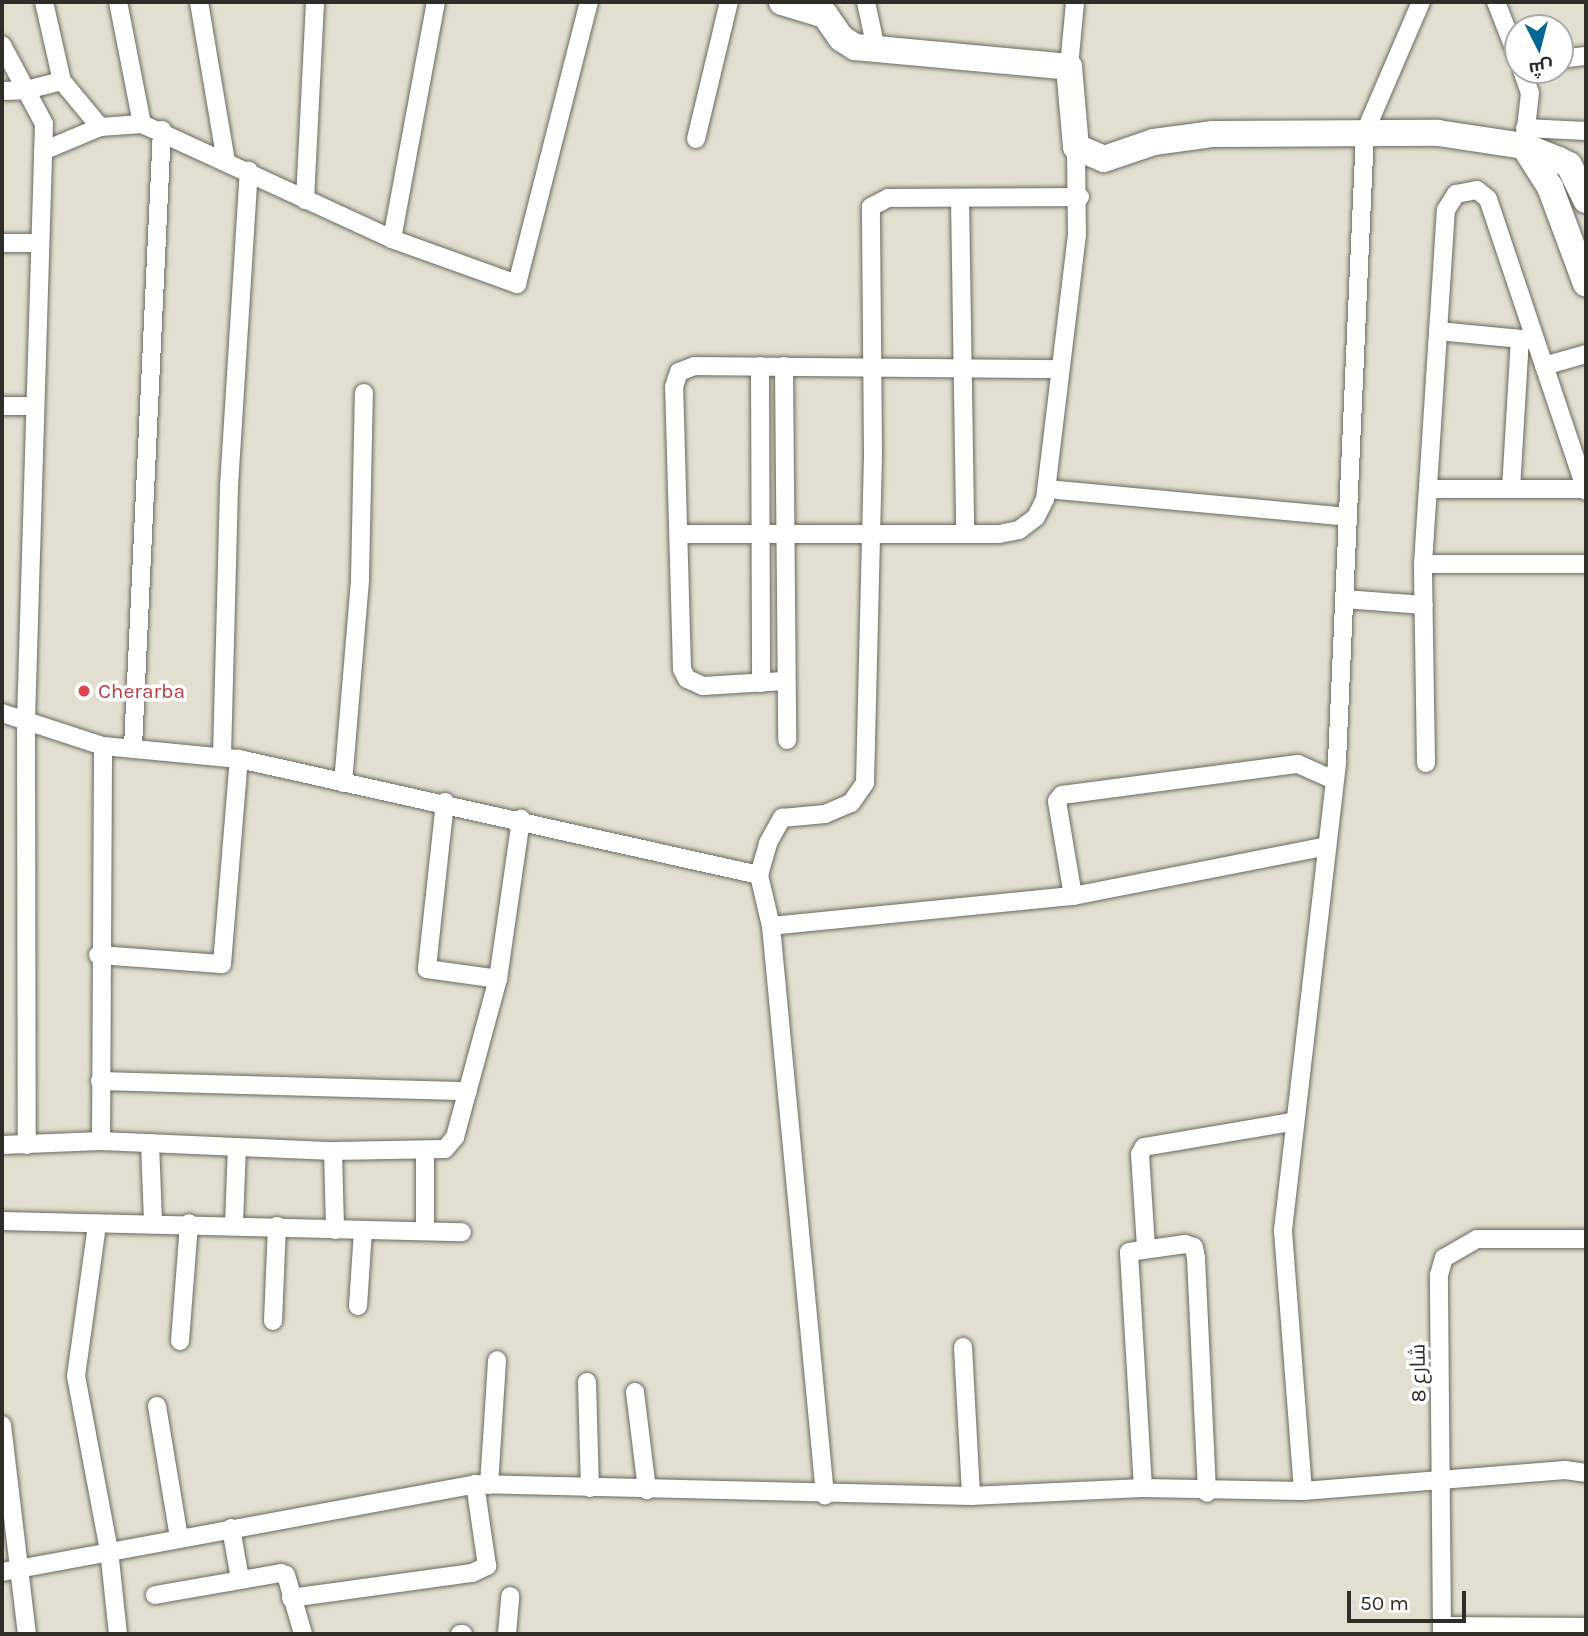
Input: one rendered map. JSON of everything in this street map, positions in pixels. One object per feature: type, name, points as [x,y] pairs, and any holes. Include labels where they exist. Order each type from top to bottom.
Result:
[{"type":"street","points":[[44,2],[62,81],[100,127]]},
{"type":"street","points":[[118,2],[142,124]]},
{"type":"street","points":[[199,2],[226,161]]},
{"type":"street","points":[[305,200],[316,2]]},
{"type":"street","points":[[392,239],[436,2]]},
{"type":"street","points":[[43,151],[100,127],[142,124],[162,130],[392,239],[517,284],[589,2]]},
{"type":"street","points":[[696,139],[729,2]]},
{"type":"street","points":[[782,2],[825,15],[847,43],[1069,67]]},
{"type":"street","points":[[866,2],[876,48]]},
{"type":"street","points":[[681,534],[872,534],[1019,530],[1036,517],[1047,489],[1058,369],[1080,197],[1069,67],[1075,2]]},
{"type":"street","points":[[1303,1490],[1283,1230],[1292,1122],[1334,780],[1365,132],[1421,2]]},
{"type":"street","points":[[1496,2],[1504,22]]},
{"type":"street","points":[[2,45],[44,124],[33,406],[26,720],[27,1145]]},
{"type":"street","points":[[2,91],[26,90],[62,81]]},
{"type":"street","points":[[1527,84],[1530,93],[1524,137],[1550,187],[1586,286]]},
{"type":"street","points":[[133,747],[162,130]]},
{"type":"street","points":[[1076,147],[1104,159],[1154,142],[1213,134],[1365,132],[1524,137],[1586,131]]},
{"type":"street","points":[[1524,137],[1569,166],[1586,200]]},
{"type":"street","points":[[98,955],[222,964],[230,757],[229,486],[249,171]]},
{"type":"street","points":[[1426,763],[1423,564],[1446,210],[1456,194],[1477,190],[1488,199],[1528,339],[1544,366],[1586,490],[1428,489]]},
{"type":"street","points":[[825,1495],[771,926],[759,875],[768,843],[782,818],[825,814],[851,803],[866,783],[872,534],[870,207],[883,199],[1080,197]]},
{"type":"street","points":[[960,198],[965,532]]},
{"type":"street","points":[[2,243],[38,243]]},
{"type":"street","points":[[1438,331],[1528,339]]},
{"type":"street","points":[[1511,489],[1528,339]]},
{"type":"street","points":[[1544,366],[1586,354]]},
{"type":"street","points":[[784,681],[703,686],[684,674],[676,376],[695,366],[1058,369]]},
{"type":"street","points":[[760,366],[761,683]]},
{"type":"street","points":[[784,366],[784,681],[787,740]]},
{"type":"street","points":[[343,783],[360,579],[364,393]]},
{"type":"street","points":[[2,406],[33,406]]},
{"type":"street","points":[[1047,489],[1348,517]]},
{"type":"street","points":[[1423,564],[1586,564]]},
{"type":"street","points":[[1344,599],[1424,605]]},
{"type":"street","points":[[2,713],[103,746],[230,757],[521,819],[759,875]]},
{"type":"street","points":[[101,1140],[98,955],[103,746]]},
{"type":"street","points":[[1073,896],[1057,802],[1062,795],[1298,764],[1334,780]]},
{"type":"street","points":[[444,802],[427,969],[498,979]]},
{"type":"street","points":[[2,1146],[101,1140],[333,1151],[425,1152],[445,1149],[455,1138],[498,979],[521,819]]},
{"type":"street","points":[[771,926],[1073,896],[1327,846]]},
{"type":"street","points":[[100,1081],[468,1091]]},
{"type":"street","points":[[1146,1247],[1140,1154],[1144,1147],[1292,1122]]},
{"type":"street","points":[[150,1143],[153,1222]]},
{"type":"street","points":[[234,1224],[237,1147]]},
{"type":"street","points":[[333,1151],[335,1230]]},
{"type":"street","points":[[425,1152],[425,1230]]},
{"type":"street","points":[[2,1221],[97,1225],[153,1222],[335,1230],[462,1232]]},
{"type":"street","points":[[180,1341],[188,1223]]},
{"type":"street","points":[[97,1225],[76,1376],[109,1550],[118,1634]]},
{"type":"street","points":[[272,1321],[276,1226]]},
{"type":"street","points":[[358,1306],[363,1230]]},
{"type":"street","name":"شارع 8","points":[[1443,1630],[1439,1275],[1444,1258],[1477,1239],[1586,1239]]},
{"type":"street","points":[[1143,1488],[1129,1252],[1146,1247],[1194,1247],[1207,1493]]},
{"type":"street","points":[[963,1348],[971,1496]]},
{"type":"street","points":[[291,1598],[472,1573],[487,1566],[482,1485],[498,1360]]},
{"type":"street","points":[[587,1382],[590,1488]]},
{"type":"street","points":[[635,1392],[647,1490]]},
{"type":"street","points":[[157,1406],[179,1537]]},
{"type":"street","points":[[2,1425],[23,1568],[27,1634]]},
{"type":"street","points":[[2,1572],[179,1537],[482,1485],[825,1495],[971,1496],[1143,1488],[1207,1493],[1303,1490],[1443,1479],[1586,1473]]},
{"type":"street","points":[[231,1528],[240,1579]]},
{"type":"street","points":[[155,1595],[240,1579],[286,1575],[303,1634]]},
{"type":"street","points":[[507,1634],[510,1596]]},
{"type":"street","points":[[1443,1630],[1586,1626]]},
{"type":"place","name":"Cherarba","points":[[84,691]]}]
